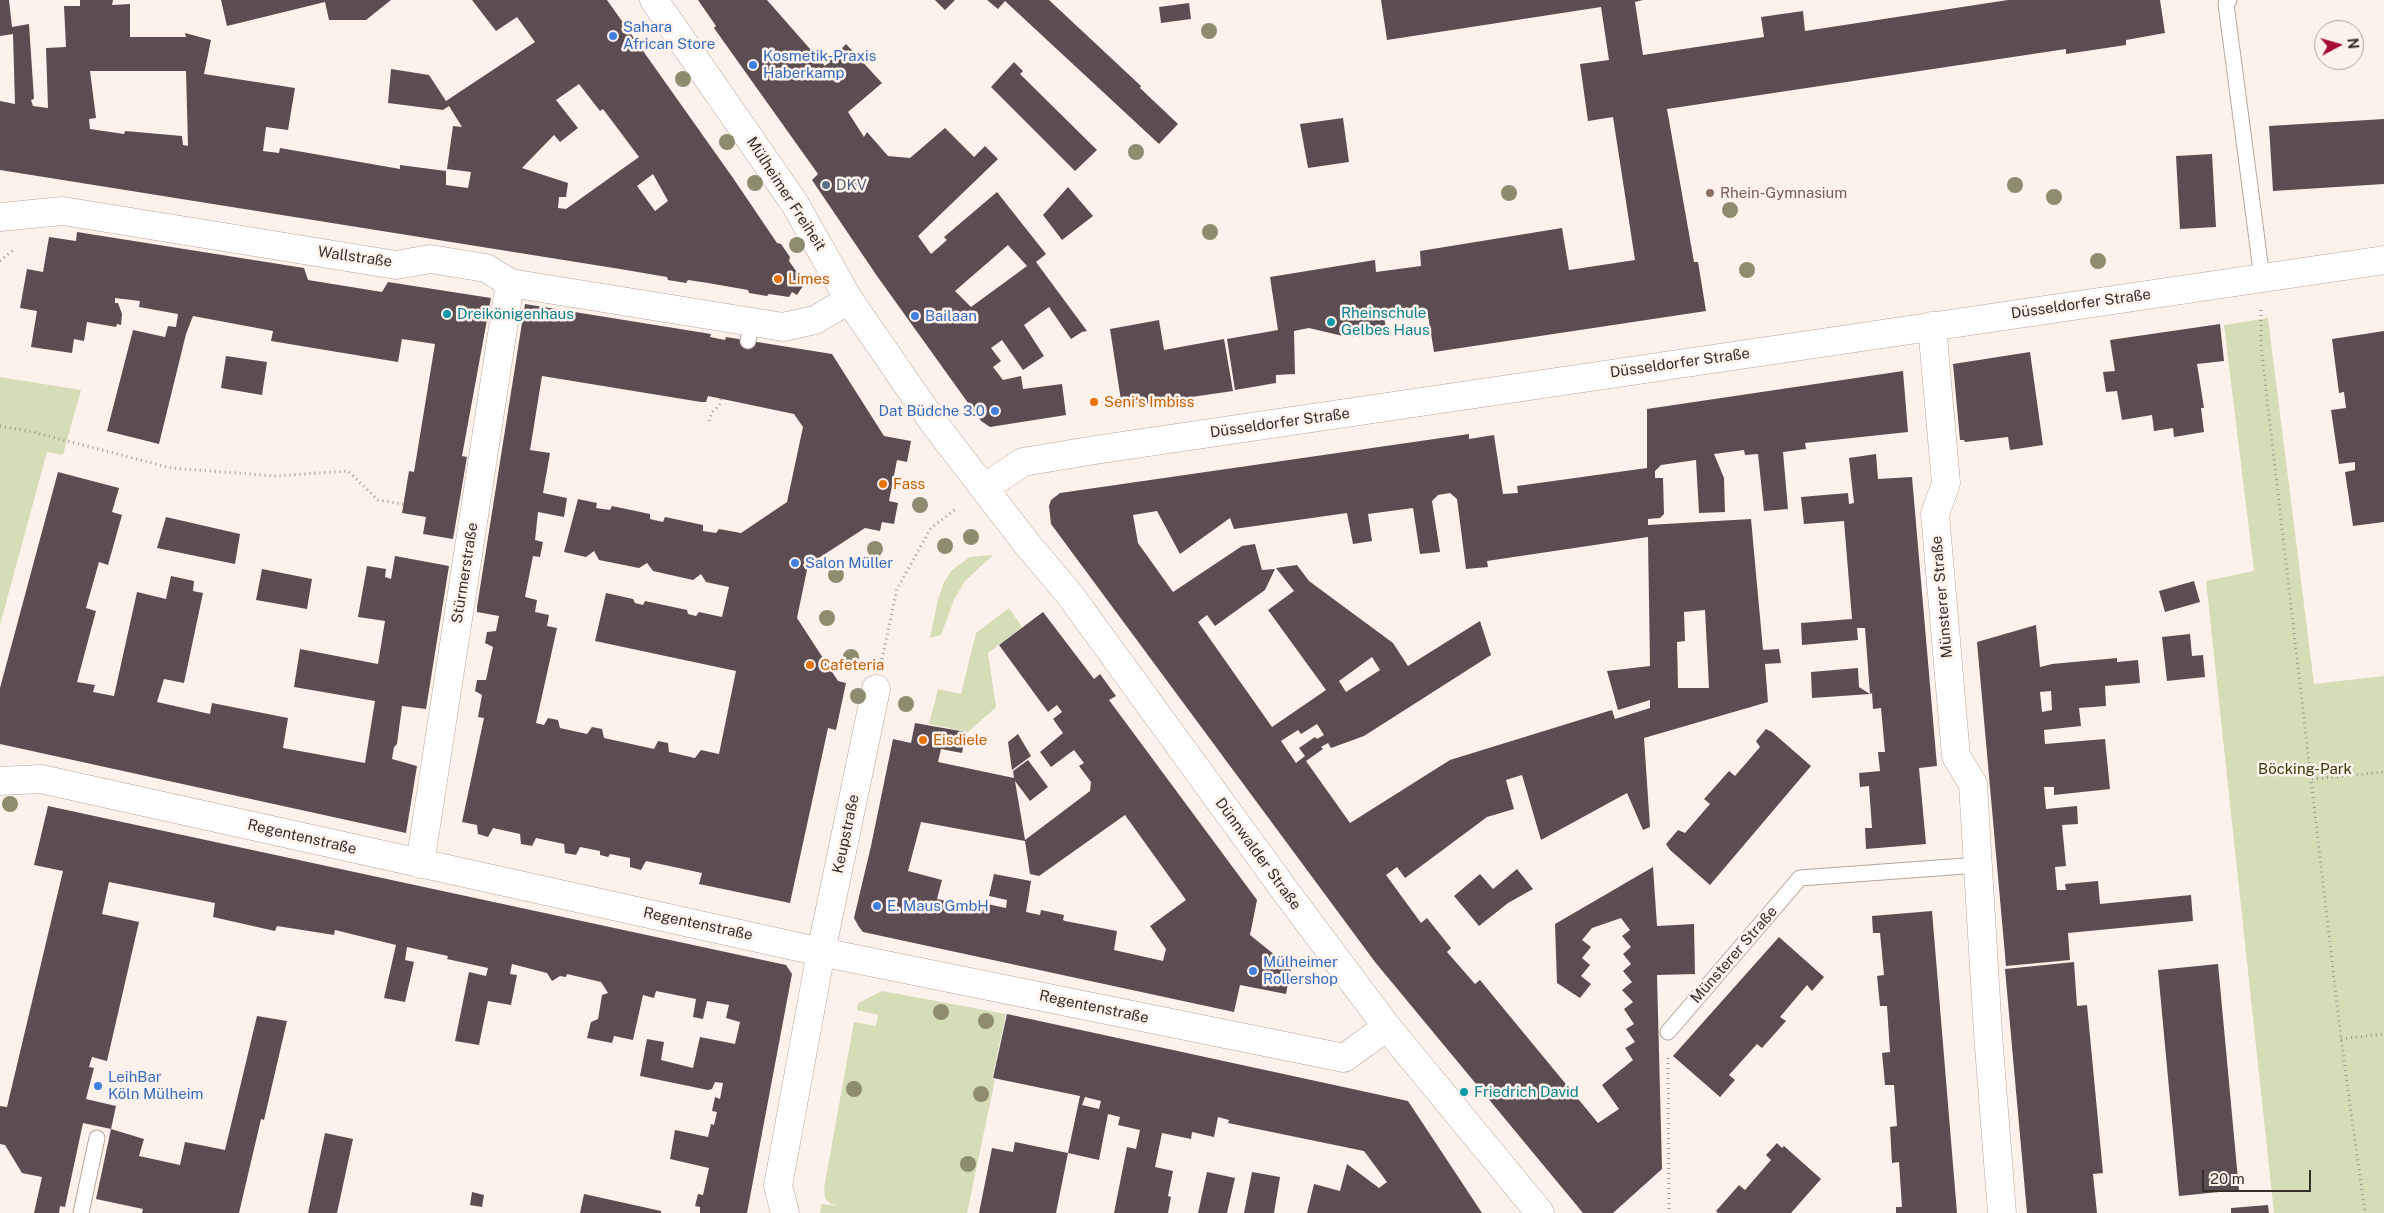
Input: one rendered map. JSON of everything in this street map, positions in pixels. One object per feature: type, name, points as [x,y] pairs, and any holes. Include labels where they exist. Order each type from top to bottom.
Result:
[{"type":"street","name":"Mülheimer Freiheit","points":[[654,0],[795,204],[849,300],[936,426],[984,488]]},
{"type":"street","name":"Wallstraße","points":[[0,217],[63,211],[396,264],[430,259],[486,268],[510,283],[750,332],[815,320],[849,300]]},
{"type":"street","name":"Düsseldorfer Straße","points":[[984,488],[1023,462],[1041,459],[2384,260]]},
{"type":"street","name":"Stürmerstraße","points":[[420,864],[510,283]]},
{"type":"street","name":"Münsterer Straße","points":[[1932,326],[1946,483],[1935,514],[1956,756],[1972,784],[2002,1213]]},
{"type":"street","name":"Dünnwalder Straße","points":[[984,488],[1027,544],[1070,595],[1280,884],[1387,1027],[1540,1213]]},
{"type":"street","name":"Keupstraße","points":[[785,1213],[778,1186],[821,952],[876,689]]},
{"type":"street","name":"Regentenstraße","points":[[0,781],[41,779],[821,952],[1344,1058],[1387,1027]]},
{"type":"lane","points":[[2229,0],[2226,4],[2262,278]]},
{"type":"lane","name":"Münsterer Straße","points":[[1668,1032],[1800,878],[1979,865]]},
{"type":"lane","points":[[81,1213],[97,1138]]},
{"type":"path","points":[[2262,278],[2260,346],[2341,1039],[2365,1213]]},
{"type":"path","points":[[709,421],[712,412],[719,406],[720,398]]},
{"type":"path","points":[[0,426],[33,432],[171,468],[276,476],[348,471],[378,500],[403,504]]},
{"type":"path","points":[[876,689],[897,589],[931,528],[984,488]]},
{"type":"path","points":[[2312,779],[2384,772]]},
{"type":"path","points":[[1668,1032],[1669,1213]]},
{"type":"path","points":[[2341,1039],[2384,1034]]},
{"type":"green space","name":"Böcking-Park","points":[[2268,318],[2314,684],[2384,676],[2384,1213],[2274,1213],[2206,581],[2254,571],[2224,325]]},
{"type":"green space","points":[[0,377],[81,390],[63,455],[47,452],[0,625]]},
{"type":"green space","points":[[993,555],[964,582],[954,600],[941,635],[930,638],[938,599],[944,582],[952,570],[970,557]]},
{"type":"green space","points":[[1009,608],[1022,627],[988,653],[996,707],[968,732],[929,724],[938,689],[961,694],[976,633]]},
{"type":"green space","points":[[882,991],[1006,1014],[992,1079],[995,1080],[967,1213],[820,1213],[822,1204],[839,1206],[831,1204],[825,1198],[824,1188],[854,1022],[876,1026],[878,1015],[857,1010],[858,1003]]},
{"type":"building","points":[[0,0],[9,0],[12,27],[29,24],[34,99],[31,100],[33,106],[48,108],[46,48],[66,47],[64,6],[80,6],[80,0],[113,0],[112,5],[130,4],[130,37],[186,37],[185,33],[211,40],[204,74],[295,88],[288,130],[266,127],[263,151],[279,153],[280,148],[400,169],[400,165],[446,171],[446,185],[468,188],[471,172],[447,169],[453,126],[462,127],[449,106],[443,110],[388,103],[391,69],[429,75],[446,101],[535,42],[517,17],[496,31],[472,0],[607,0],[777,243],[781,244],[790,257],[789,261],[801,278],[798,283],[803,286],[797,295],[792,292],[789,297],[769,294],[767,296],[749,293],[748,290],[708,283],[688,280],[686,283],[668,280],[667,277],[620,269],[0,170],[0,101],[15,104],[13,34],[0,36]],"holes":[[[90,71],[186,71],[188,146],[183,145],[182,136],[125,131],[124,134],[90,129],[89,119],[96,118]],[[579,84],[600,111],[603,109],[639,157],[566,209],[558,208],[559,197],[566,197],[568,183],[522,168],[554,135],[560,142],[578,128],[556,100]],[[653,174],[668,201],[655,211],[637,186]]]},
{"type":"building","points":[[221,0],[391,0],[366,20],[329,20],[325,2],[227,26]]},
{"type":"building","points":[[698,0],[767,0],[825,66],[846,44],[882,83],[848,112],[864,137],[867,132],[888,156],[910,158],[945,128],[974,157],[985,146],[998,159],[918,236],[931,254],[947,240],[944,237],[997,192],[1046,254],[1036,262],[1087,331],[1071,339],[1049,307],[1024,325],[1044,356],[1023,370],[1002,340],[991,348],[1001,361],[993,367],[1003,380],[1021,376],[1023,389],[1062,384],[1066,415],[990,427],[981,421],[877,276],[812,180],[818,174],[714,28],[716,26]],"holes":[[[1008,245],[1027,266],[971,307],[955,291]]]},
{"type":"building","points":[[935,0],[955,0],[945,10]]},
{"type":"building","points":[[987,0],[1049,0],[1141,86],[1140,88],[1178,124],[1159,144],[1005,1],[998,9]]},
{"type":"building","points":[[1381,0],[1643,0],[1635,2],[1643,55],[1764,37],[1761,17],[1803,11],[1805,31],[2008,0],[2160,0],[2165,33],[2126,40],[2126,45],[2066,54],[2066,49],[1667,109],[1694,262],[1698,262],[1706,311],[1434,352],[1427,309],[1384,316],[1387,335],[1347,337],[1309,328],[1294,331],[1295,374],[1276,375],[1276,383],[1235,390],[1227,339],[1278,330],[1270,277],[1375,260],[1376,272],[1421,266],[1420,251],[1562,228],[1569,270],[1635,260],[1613,117],[1588,121],[1580,64],[1609,60],[1601,7],[1387,40]]},
{"type":"building","points":[[1189,3],[1191,19],[1161,23],[1159,7]]},
{"type":"building","points":[[1014,62],[1023,71],[1020,74],[1097,150],[1075,171],[991,87]]},
{"type":"building","points":[[1343,118],[1349,162],[1308,168],[1300,124]]},
{"type":"building","points":[[2384,119],[2384,184],[2273,191],[2269,126]]},
{"type":"building","points":[[2212,154],[2216,227],[2180,229],[2176,156]]},
{"type":"building","points":[[1068,187],[1093,216],[1062,240],[1043,215]]},
{"type":"building","points":[[77,232],[304,268],[308,280],[382,292],[388,282],[491,298],[462,456],[467,457],[453,539],[423,534],[426,517],[402,513],[409,471],[414,472],[435,344],[402,339],[398,362],[271,341],[273,331],[193,316],[186,334],[159,444],[107,431],[133,330],[165,337],[168,326],[176,327],[178,314],[139,307],[140,301],[115,298],[115,303],[118,303],[122,314],[121,325],[117,324],[116,327],[87,322],[84,341],[74,339],[72,353],[31,347],[37,311],[20,308],[27,269],[43,272],[49,237],[76,241]]},
{"type":"building","points":[[525,304],[711,334],[710,337],[725,340],[726,337],[832,354],[884,436],[911,441],[907,462],[897,460],[889,501],[898,503],[894,524],[882,522],[880,531],[865,528],[808,565],[797,618],[838,681],[846,683],[836,730],[828,728],[790,903],[699,884],[702,873],[646,861],[641,870],[630,867],[630,858],[610,854],[608,857],[600,855],[600,851],[580,847],[576,855],[565,853],[564,844],[536,838],[532,846],[521,844],[520,834],[493,828],[488,837],[478,834],[477,825],[462,822],[484,718],[478,717],[482,695],[475,691],[477,680],[486,680],[493,647],[485,643],[487,632],[496,631],[499,616],[477,612]],"holes":[[[542,376],[706,402],[708,396],[794,414],[803,427],[787,502],[741,533],[719,529],[716,533],[703,531],[703,525],[665,517],[663,522],[650,519],[650,514],[612,506],[610,510],[596,508],[597,503],[578,499],[564,552],[586,557],[594,551],[599,560],[639,568],[647,563],[653,571],[693,580],[701,574],[706,582],[729,587],[722,617],[699,612],[696,616],[688,614],[687,610],[645,601],[643,605],[635,603],[633,599],[606,593],[595,641],[736,671],[719,754],[701,750],[695,758],[669,752],[668,743],[658,741],[654,749],[604,738],[602,729],[592,727],[587,734],[560,728],[558,720],[548,718],[544,725],[536,723],[557,628],[547,626],[549,615],[535,612],[537,600],[525,597],[533,556],[540,557],[543,542],[535,540],[538,512],[564,517],[567,498],[543,493],[550,453],[530,450]]]},
{"type":"building","points":[[1159,320],[1164,350],[1224,339],[1233,391],[1122,407],[1110,329]]},
{"type":"building","points":[[2220,324],[2224,361],[2197,364],[2204,408],[2201,408],[2204,432],[2174,437],[2173,428],[2154,431],[2152,415],[2122,420],[2117,391],[2106,392],[2103,372],[2115,371],[2110,340]]},
{"type":"building","points":[[2384,331],[2384,522],[2353,526],[2345,472],[2355,470],[2355,462],[2339,464],[2331,410],[2346,408],[2344,392],[2339,393],[2332,339]]},
{"type":"building","points":[[2030,352],[2043,445],[2010,450],[2008,437],[1965,442],[1960,440],[1953,364]]},
{"type":"building","points":[[226,356],[267,362],[262,395],[221,388]]},
{"type":"building","points":[[1903,371],[1908,432],[1805,443],[1806,449],[1783,452],[1788,509],[1764,511],[1758,454],[1745,455],[1744,450],[1714,454],[1724,478],[1725,512],[1699,513],[1696,460],[1661,465],[1655,471],[1655,478],[1663,478],[1664,514],[1660,518],[1648,519],[1648,525],[1751,519],[1763,650],[1779,649],[1781,663],[1765,664],[1768,702],[1644,738],[1650,827],[1643,830],[1627,793],[1541,840],[1522,775],[1506,780],[1514,809],[1487,817],[1405,878],[1397,867],[1386,875],[1421,923],[1427,918],[1451,948],[1447,952],[1475,984],[1480,980],[1598,1123],[1619,1109],[1602,1085],[1633,1060],[1625,1048],[1635,1042],[1626,1029],[1634,1024],[1624,1009],[1633,1002],[1622,990],[1632,982],[1623,971],[1631,964],[1623,954],[1631,947],[1622,936],[1630,930],[1621,918],[1592,928],[1582,940],[1591,947],[1582,958],[1590,965],[1581,976],[1591,984],[1580,998],[1557,983],[1555,924],[1653,867],[1657,926],[1694,924],[1695,974],[1657,975],[1662,1169],[1613,1213],[1583,1213],[1375,962],[1051,524],[1049,506],[1051,500],[1060,493],[1469,434],[1469,439],[1494,435],[1503,494],[1518,493],[1517,486],[1647,468],[1647,409]],"holes":[[[1450,493],[1457,499],[1466,569],[1488,567],[1487,561],[1648,537],[1650,666],[1607,671],[1618,710],[1650,700],[1650,708],[1615,719],[1612,710],[1450,760],[1350,823],[1306,761],[1328,743],[1331,748],[1364,736],[1491,655],[1480,621],[1408,666],[1393,643],[1309,581],[1297,565],[1276,568],[1294,591],[1268,610],[1326,690],[1272,727],[1198,622],[1207,615],[1215,626],[1265,590],[1275,569],[1262,570],[1255,544],[1242,546],[1173,592],[1138,543],[1133,515],[1157,511],[1180,554],[1230,518],[1234,529],[1347,513],[1353,544],[1372,541],[1368,514],[1413,508],[1420,554],[1440,552],[1432,501],[1438,495]],[[1705,610],[1709,688],[1678,688],[1677,642],[1685,641],[1684,612]],[[1372,657],[1380,670],[1346,692],[1339,681]],[[1317,724],[1324,735],[1317,739],[1315,737],[1299,748],[1305,756],[1296,763],[1281,741],[1298,730],[1301,734]]]},
{"type":"building","points":[[1876,454],[1878,479],[1912,477],[1937,766],[1919,768],[1926,844],[1866,849],[1865,828],[1872,828],[1869,786],[1860,787],[1859,773],[1880,771],[1878,752],[1885,752],[1881,708],[1873,709],[1872,693],[1870,694],[1865,628],[1857,628],[1858,640],[1802,645],[1801,623],[1852,619],[1844,521],[1804,524],[1801,497],[1848,493],[1849,504],[1854,503],[1849,458]]},
{"type":"building","points":[[58,472],[119,488],[112,512],[122,515],[108,565],[99,562],[86,608],[96,611],[77,682],[95,685],[93,692],[114,696],[137,592],[166,599],[171,576],[194,581],[193,591],[203,593],[184,683],[164,679],[157,702],[210,714],[212,703],[288,718],[283,748],[365,763],[375,701],[294,687],[300,649],[378,664],[385,621],[358,617],[367,566],[386,569],[385,577],[391,579],[395,556],[449,566],[426,709],[402,706],[397,744],[394,747],[392,759],[417,766],[406,833],[0,744],[0,688]]},
{"type":"building","points":[[166,517],[240,534],[235,564],[157,548]]},
{"type":"building","points":[[262,569],[312,579],[307,609],[256,600]]},
{"type":"building","points":[[2194,581],[2200,602],[2165,612],[2159,591]]},
{"type":"building","points":[[1043,612],[1094,679],[1100,674],[1116,696],[1109,700],[1257,900],[1250,935],[1291,968],[1286,994],[1240,985],[1234,1012],[863,932],[854,918],[893,739],[911,743],[915,723],[966,732],[962,753],[941,749],[938,762],[1014,778],[1013,771],[1028,760],[1048,787],[1030,801],[1015,781],[1025,840],[1090,791],[1091,782],[1079,766],[1084,763],[1074,750],[1051,767],[1040,752],[1063,733],[1053,719],[1062,712],[1057,705],[1048,712],[999,645]],"holes":[[[1125,815],[1186,900],[1150,926],[1166,949],[1163,961],[1114,950],[1117,931],[1065,921],[1063,920],[1064,915],[1041,910],[1040,915],[1026,912],[1031,881],[994,874],[989,896],[1007,900],[1006,908],[987,904],[986,910],[937,899],[942,880],[908,871],[921,822],[1025,841],[1030,874],[1039,876]]]},
{"type":"building","points":[[2036,625],[2040,667],[2052,664],[2117,658],[2117,662],[2138,660],[2140,683],[2105,686],[2106,706],[2079,708],[2081,726],[2044,730],[2045,744],[2105,739],[2110,789],[2054,795],[2054,787],[2044,787],[2046,809],[2077,806],[2078,824],[2062,825],[2066,866],[2055,867],[2057,890],[2066,890],[2065,884],[2098,881],[2100,904],[2191,895],[2193,921],[2068,933],[2070,960],[2006,966],[1977,642]],"holes":[[[2051,691],[2052,710],[2042,712],[2040,692]]]},
{"type":"building","points":[[2190,634],[2192,656],[2203,655],[2205,677],[2167,681],[2162,637]]},
{"type":"building","points":[[1858,668],[1859,687],[1870,694],[1812,698],[1811,672]]},
{"type":"building","points":[[1766,729],[1811,766],[1710,885],[1670,850],[1666,844],[1678,830],[1685,833],[1710,804],[1704,799],[1729,771],[1735,776],[1760,747],[1756,741]]},
{"type":"building","points":[[1018,734],[1031,756],[1012,770],[1008,742]]},
{"type":"building","points":[[48,806],[786,965],[792,974],[747,1213],[700,1213],[700,1207],[695,1206],[698,1194],[703,1195],[709,1168],[670,1159],[675,1130],[708,1137],[711,1124],[714,1125],[717,1112],[712,1111],[715,1097],[720,1099],[723,1083],[715,1082],[712,1089],[708,1090],[640,1076],[647,1039],[664,1042],[661,1060],[693,1068],[700,1037],[735,1044],[740,1022],[726,1018],[729,1005],[707,1001],[703,1019],[693,1017],[696,999],[656,991],[654,998],[643,995],[633,1040],[614,1036],[612,1043],[587,1038],[591,1022],[598,1019],[602,995],[608,993],[601,982],[567,974],[566,977],[560,976],[552,981],[547,973],[512,964],[510,974],[517,975],[511,1005],[488,1001],[479,1045],[455,1041],[469,972],[486,976],[488,968],[447,959],[448,956],[407,947],[405,960],[414,962],[405,1002],[384,998],[396,945],[335,930],[334,935],[277,926],[275,931],[213,917],[215,903],[109,882],[102,914],[139,922],[107,1061],[92,1057],[89,1067],[94,1068],[86,1099],[116,1106],[111,1129],[83,1123],[65,1207],[60,1206],[59,1213],[34,1213],[42,1177],[22,1173],[5,1145],[0,1144],[0,1106],[7,1107],[63,871],[34,865]]},
{"type":"building","points":[[1517,869],[1533,889],[1508,903],[1479,926],[1454,896],[1480,874],[1493,889]]},
{"type":"building","points":[[1932,911],[1957,1213],[1896,1213],[1896,1207],[1902,1207],[1899,1162],[1892,1163],[1890,1127],[1897,1126],[1894,1085],[1885,1085],[1882,1053],[1890,1052],[1887,1006],[1880,1006],[1877,976],[1884,975],[1880,933],[1873,933],[1872,916]]},
{"type":"building","points":[[1779,937],[1824,977],[1812,991],[1807,985],[1780,1017],[1786,1021],[1762,1048],[1757,1044],[1729,1075],[1735,1080],[1720,1097],[1673,1056]]},
{"type":"building","points":[[2074,962],[2077,1006],[2087,1005],[2103,1173],[2093,1174],[2097,1213],[2027,1213],[2005,969]]},
{"type":"building","points":[[2218,964],[2239,1190],[2179,1196],[2158,970]]},
{"type":"building","points":[[1007,1014],[1408,1101],[1482,1213],[1307,1213],[1314,1184],[1340,1191],[1347,1164],[1379,1188],[1387,1182],[1364,1151],[1228,1123],[1229,1120],[1218,1117],[1214,1137],[1192,1132],[1191,1139],[1162,1133],[1155,1167],[1173,1171],[1168,1196],[1171,1197],[1168,1213],[1114,1213],[1127,1147],[1136,1149],[1140,1130],[1118,1125],[1120,1117],[1108,1114],[1099,1160],[1068,1153],[1080,1096],[993,1078]],"holes":[[[1085,1097],[1101,1101],[1099,1109],[1082,1105]]]},
{"type":"building","points":[[257,1016],[287,1021],[264,1120],[261,1119],[239,1213],[142,1213],[143,1209],[96,1199],[111,1129],[144,1139],[139,1156],[180,1165],[185,1142],[225,1150]]},
{"type":"building","points":[[325,1133],[353,1139],[337,1213],[308,1213]]},
{"type":"building","points":[[1015,1142],[1068,1153],[1056,1213],[979,1213],[992,1148],[1013,1152]]},
{"type":"building","points":[[1777,1143],[1782,1148],[1784,1146],[1821,1179],[1791,1213],[1718,1213],[1716,1211],[1739,1185],[1745,1190],[1771,1160],[1766,1155]]},
{"type":"building","points":[[1207,1172],[1235,1178],[1227,1213],[1198,1213]]},
{"type":"building","points":[[1252,1172],[1280,1177],[1274,1213],[1244,1213]]},
{"type":"building","points":[[472,1192],[484,1195],[482,1207],[470,1205]]},
{"type":"building","points":[[584,1194],[661,1211],[661,1213],[580,1213]]},
{"type":"building","points":[[2268,1205],[2269,1213],[2231,1213],[2231,1208]]},
{"type":"place","name":"Sahara African Store","points":[[613,36]]},
{"type":"place","name":"Kosmetik-Praxis Haberkamp","points":[[753,65]]},
{"type":"place","name":"DKV","points":[[826,185]]},
{"type":"place","name":"Rhein-Gymnasium","points":[[1710,193]]},
{"type":"place","name":"Limes","points":[[778,279]]},
{"type":"place","name":"Dreikönigenhaus","points":[[447,314]]},
{"type":"place","name":"Bailaan","points":[[915,316]]},
{"type":"place","name":"Rheinschule Gelbes Haus","points":[[1331,322]]},
{"type":"place","name":"Seni‘s Imbiss","points":[[1094,402]]},
{"type":"place","name":"Dat Büdche 3.0","points":[[995,411]]},
{"type":"place","name":"Fass","points":[[883,484]]},
{"type":"place","name":"Salon Müller","points":[[795,563]]},
{"type":"place","name":"Cafeteria","points":[[810,665]]},
{"type":"place","name":"Eisdiele","points":[[923,740]]},
{"type":"place","name":"E. Maus GmbH","points":[[877,906]]},
{"type":"place","name":"Mülheimer Rollershop","points":[[1253,971]]},
{"type":"place","name":"LeihBar Köln Mülheim","points":[[98,1086]]},
{"type":"place","name":"Friedrich David","points":[[1464,1092]]}]
